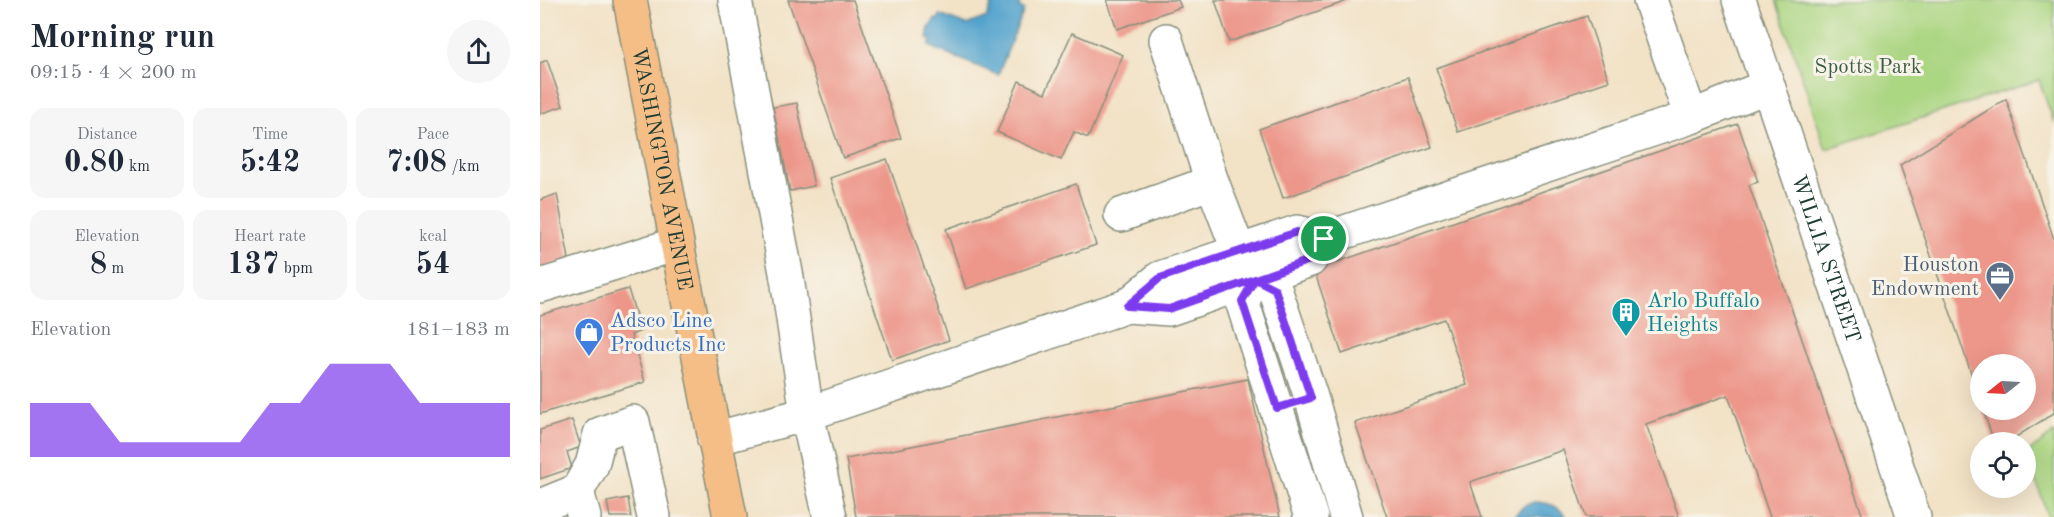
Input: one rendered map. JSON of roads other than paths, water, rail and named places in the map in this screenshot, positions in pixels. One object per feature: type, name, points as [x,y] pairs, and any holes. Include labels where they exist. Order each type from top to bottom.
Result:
[{"type":"main road","name":"WASHINGTON AVENUE","points":[[630,0],[730,517]]},
{"type":"street","points":[[735,0],[787,278],[807,414],[830,517]]},
{"type":"street","points":[[1650,0],[1691,117]]},
{"type":"street","name":"WILLIA STREET","points":[[1739,0],[1914,517]]},
{"type":"street","points":[[1166,40],[1212,183],[1239,252],[1255,279],[1275,289],[1311,398],[1346,517]]},
{"type":"street","points":[[714,439],[807,414],[1127,306],[1160,278],[1297,232],[1324,239],[1691,117],[1768,86]]},
{"type":"street","points":[[1121,215],[1212,183]]},
{"type":"street","points":[[1127,306],[1169,309],[1310,260],[1324,239]]},
{"type":"street","points":[[540,286],[677,244]]},
{"type":"street","points":[[1255,279],[1242,301],[1266,411],[1311,517]]},
{"type":"street","points":[[1266,411],[1311,398]]},
{"type":"street","points":[[540,506],[580,504],[600,434],[633,422],[654,517]]},
{"type":"water","points":[[993,0],[1016,0],[1020,3],[1019,8],[1024,10],[998,75],[929,46],[931,40],[927,38],[929,28],[940,15],[966,25],[987,17]]},
{"type":"water","points":[[1534,502],[1552,505],[1566,517],[1513,517],[1524,506]]},
{"type":"place","name":"Houston Endowment","points":[[2000,302]]},
{"type":"place","name":"Arlo Buffalo Heights","points":[[1626,338]]},
{"type":"place","name":"Adsco Line Products Inc","points":[[589,358]]},
{"type":"park label","name":"Spotts Park","points":[[1868,66]]}]
